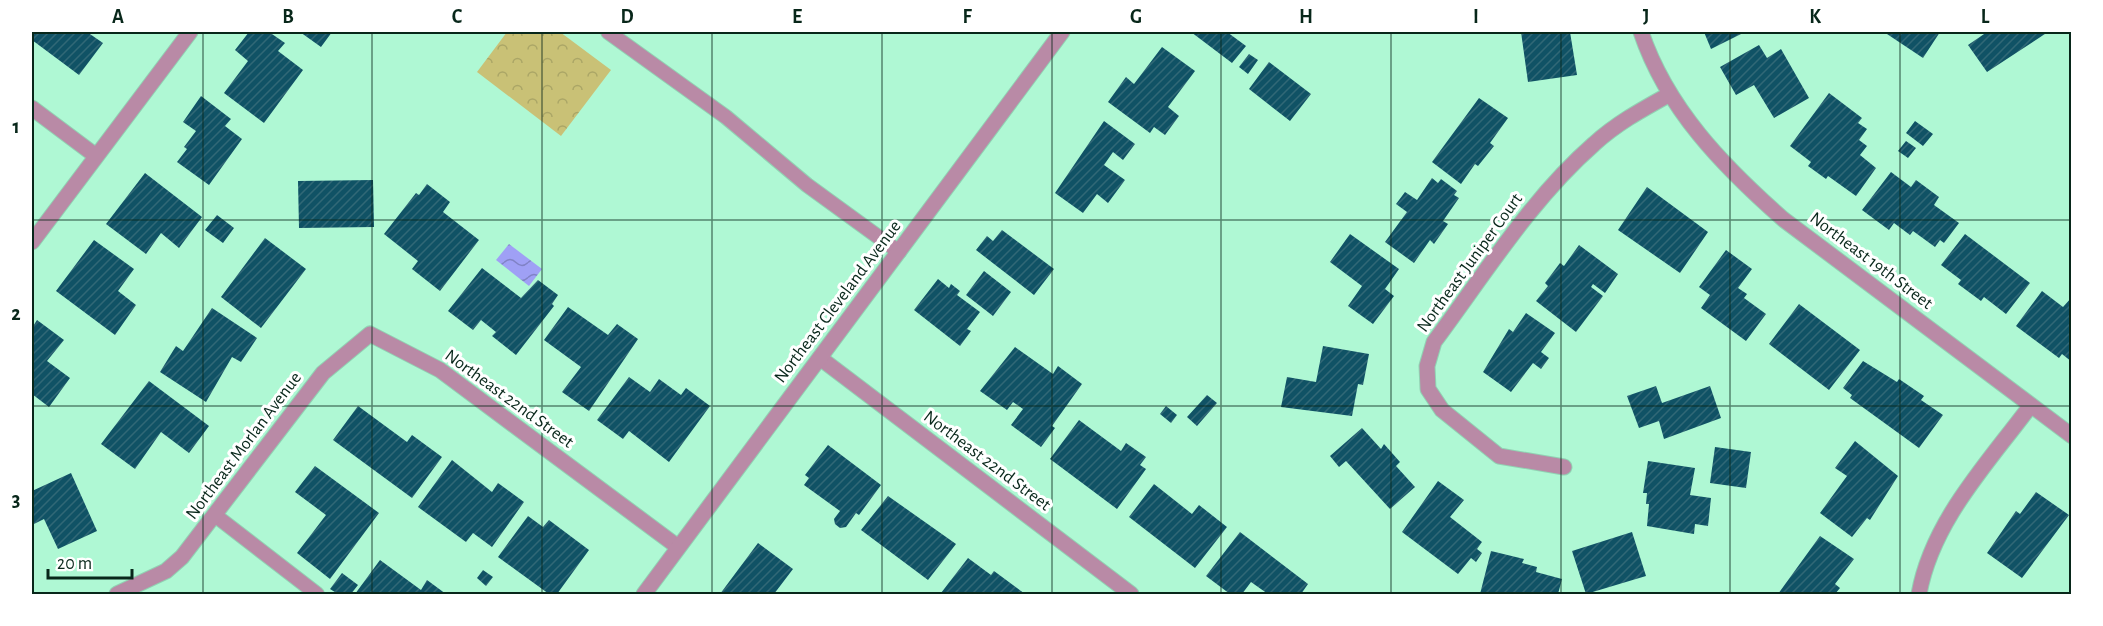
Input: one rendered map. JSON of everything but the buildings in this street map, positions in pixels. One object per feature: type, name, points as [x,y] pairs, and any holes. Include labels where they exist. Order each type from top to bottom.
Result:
[{"type":"street","points":[[32,242],[190,32]]},
{"type":"street","name":"Northeast Cleveland Avenue","points":[[644,594],[1062,32]]},
{"type":"street","name":"Northeast 19th Street","points":[[1641,32],[1670,94],[1709,148],[1741,182],[1783,219],[2072,436]]},
{"type":"street","name":"Northeast Juniper Court","points":[[1564,467],[1499,456],[1442,410],[1428,389],[1427,366],[1434,342],[1544,196],[1595,142],[1624,120],[1670,94]]},
{"type":"street","points":[[32,108],[96,156]]},
{"type":"street","name":"Northeast 22nd Street","points":[[370,334],[440,370],[678,547]]},
{"type":"street","name":"Northeast Morlan Avenue","points":[[117,594],[166,571],[182,557],[216,516],[323,374],[370,334]]},
{"type":"street","name":"Northeast 22nd Street","points":[[820,358],[1131,594]]},
{"type":"street","points":[[1919,594],[1929,554],[1949,516],[2031,405]]},
{"type":"lane","points":[[608,32],[720,112],[807,185],[899,252]]},
{"type":"lane","points":[[216,516],[317,594]]},
{"type":"green space","points":[[507,32],[560,32],[611,70],[561,136],[477,72]]},
{"type":"water","points":[[509,244],[542,269],[529,286],[496,260]]}]
